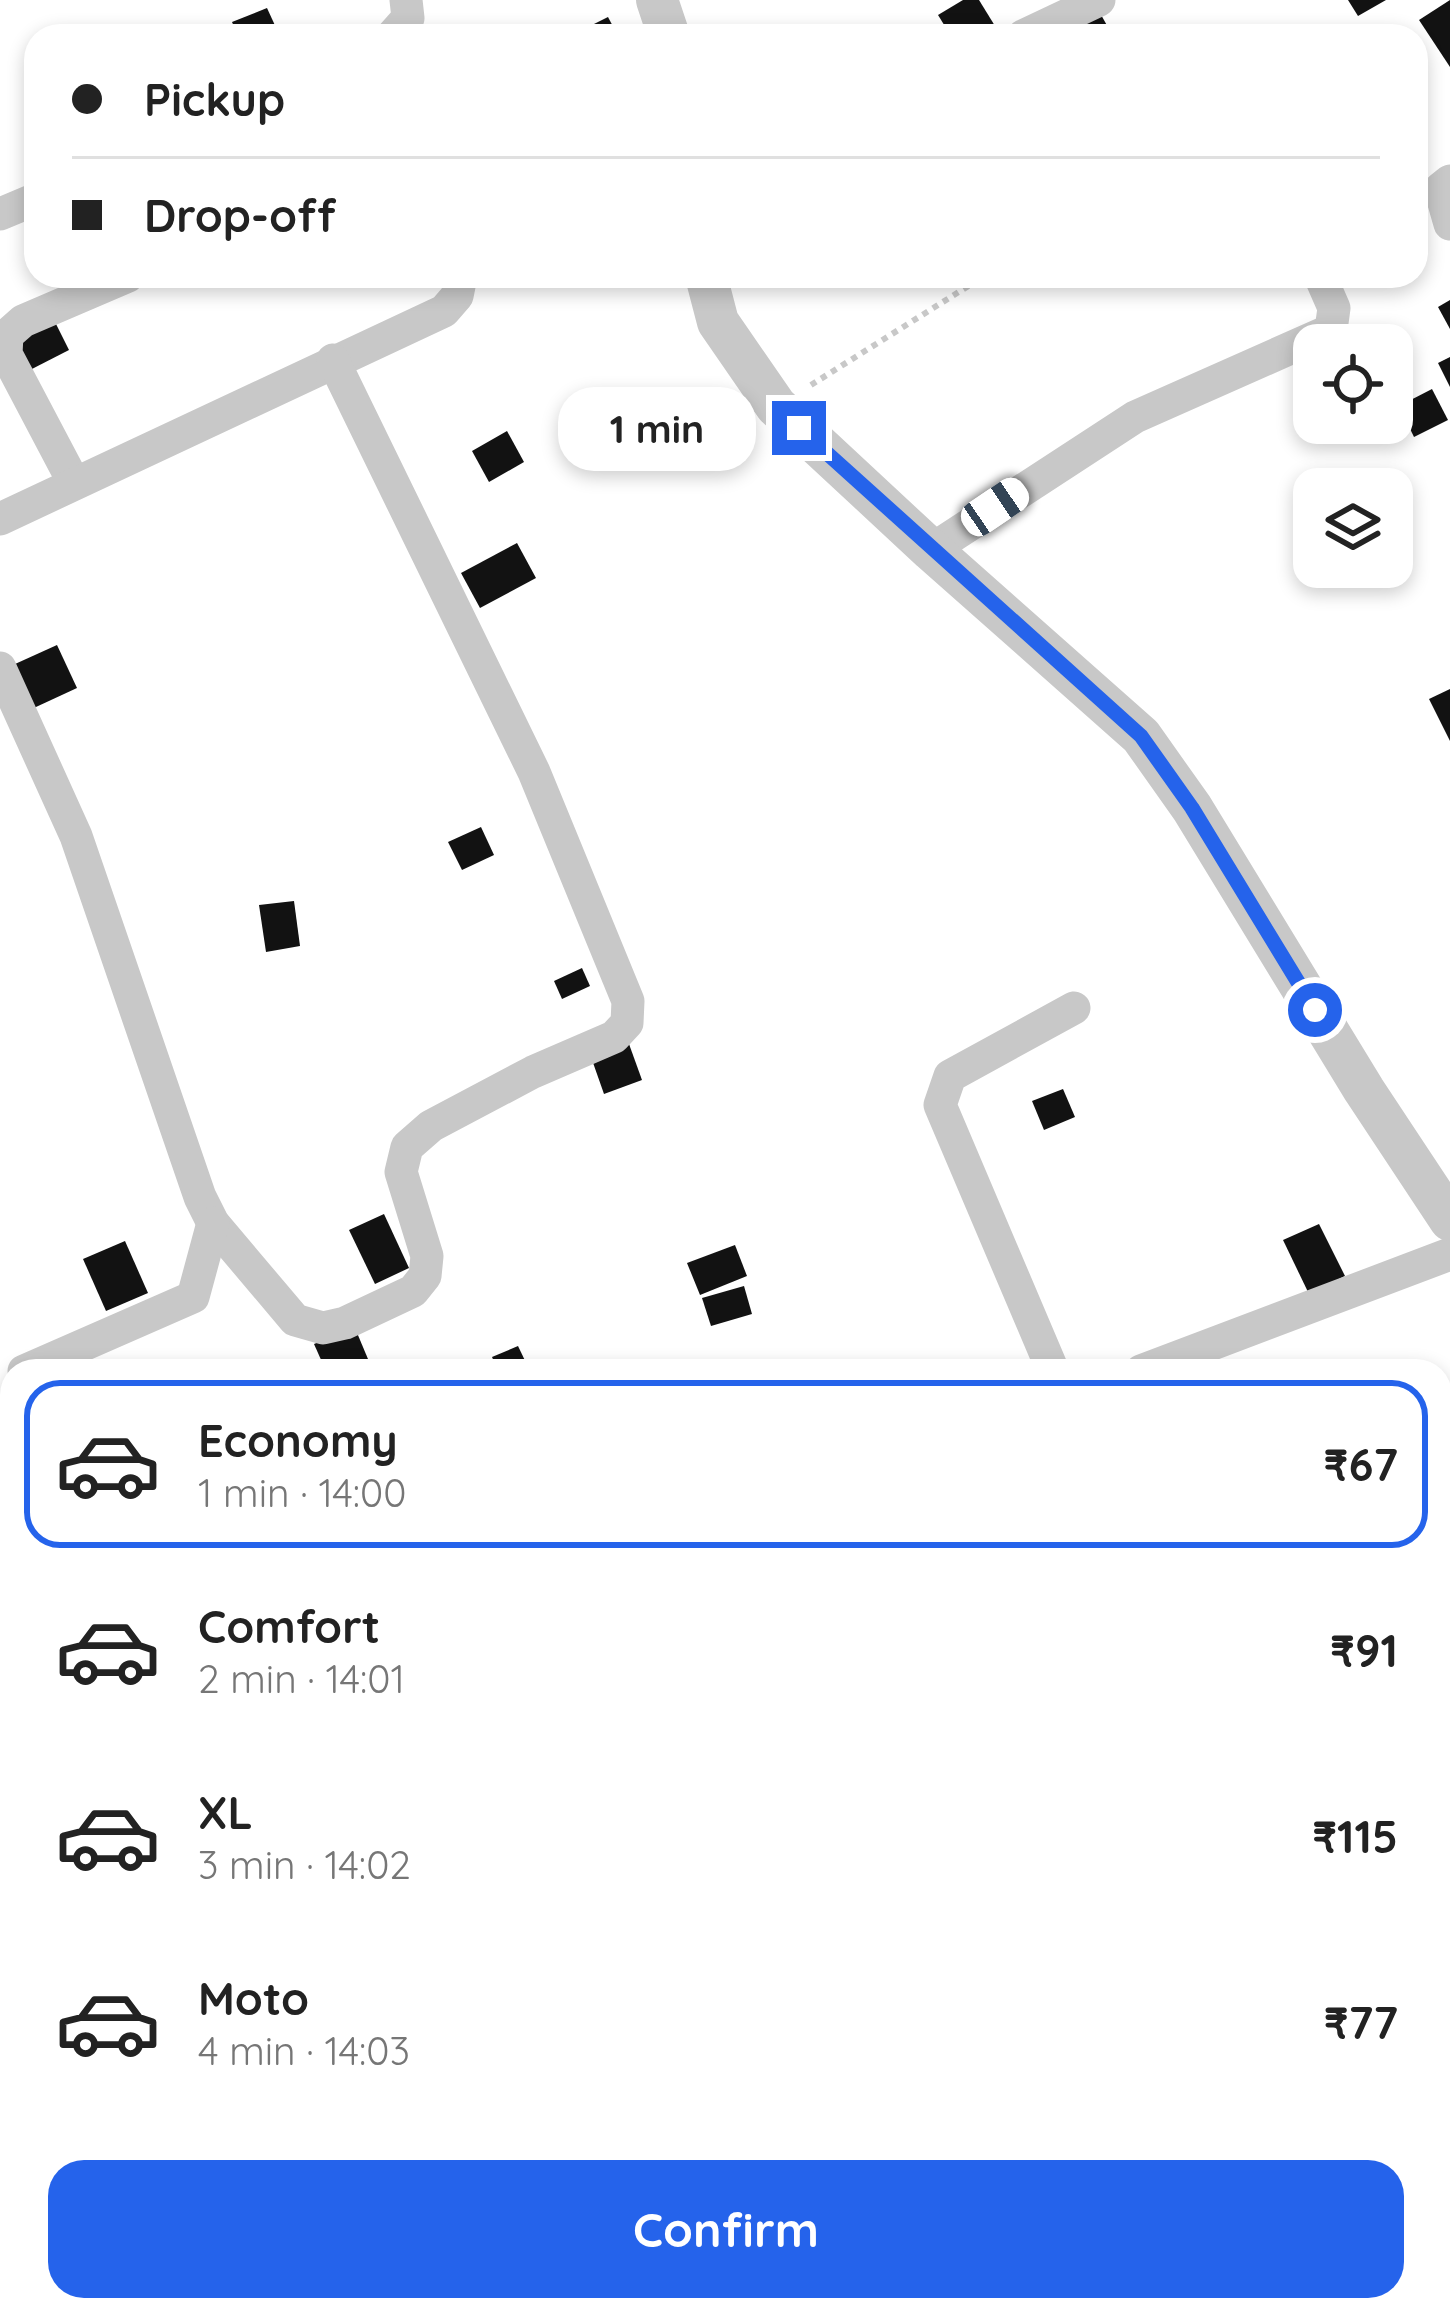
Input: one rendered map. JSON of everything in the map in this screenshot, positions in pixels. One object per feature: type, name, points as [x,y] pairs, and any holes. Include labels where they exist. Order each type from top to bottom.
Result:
[{"type":"street","points":[[1048,24],[1099,0]]},
{"type":"street","points":[[1435,190],[1450,224]]},
{"type":"street","points":[[74,483],[6,354],[8,335],[23,321],[100,288]]},
{"type":"street","points":[[0,519],[444,311],[459,288]]},
{"type":"street","points":[[709,288],[718,322],[776,406],[1141,736],[1192,808],[1364,1090],[1450,1220]]},
{"type":"street","points":[[931,550],[1135,417],[1331,330],[1334,308],[1325,288]]},
{"type":"street","points":[[0,668],[76,836],[213,1223],[295,1320],[323,1328],[345,1323],[413,1291],[425,1276],[427,1256],[401,1172],[407,1147],[430,1126],[614,1036],[627,1024],[628,1001],[534,772],[333,360]]},
{"type":"street","points":[[1048,1359],[940,1105],[950,1076],[1074,1008]]},
{"type":"street","points":[[51,1359],[193,1297],[213,1223]]},
{"type":"street","points":[[1173,1359],[1450,1254]]},
{"type":"path","points":[[776,406],[967,288]]},
{"type":"building","points":[[963,0],[979,0],[994,24],[944,24],[938,15]]},
{"type":"building","points":[[1348,0],[1386,0],[1358,16]]},
{"type":"building","points":[[1450,0],[1450,67],[1428,34],[1428,24],[1419,20]]},
{"type":"building","points":[[267,8],[274,24],[233,24]]},
{"type":"building","points":[[1100,13],[1106,24],[1081,24]]},
{"type":"building","points":[[1450,300],[1450,329],[1438,307]]},
{"type":"building","points":[[55,322],[69,350],[28,371],[13,344]]},
{"type":"building","points":[[1450,357],[1450,387],[1438,363]]},
{"type":"building","points":[[1432,389],[1448,420],[1414,437],[1413,399]]},
{"type":"building","points":[[507,431],[524,462],[489,482],[472,451]]},
{"type":"building","points":[[517,543],[536,578],[480,608],[461,573]]},
{"type":"building","points":[[57,645],[77,688],[23,713],[4,669]]},
{"type":"building","points":[[1450,689],[1450,741],[1429,699]]},
{"type":"building","points":[[481,827],[494,855],[462,870],[448,842]]},
{"type":"building","points":[[294,901],[300,946],[266,952],[259,905]]},
{"type":"building","points":[[582,968],[590,986],[562,999],[554,981]]},
{"type":"building","points":[[629,1044],[642,1080],[604,1094],[591,1057]]},
{"type":"building","points":[[1063,1089],[1075,1117],[1044,1130],[1032,1101]]},
{"type":"building","points":[[384,1214],[409,1268],[375,1284],[349,1230]]},
{"type":"building","points":[[1319,1224],[1345,1276],[1309,1294],[1283,1240]]},
{"type":"building","points":[[125,1241],[148,1293],[106,1311],[83,1259]]},
{"type":"building","points":[[735,1245],[747,1276],[700,1295],[687,1263]]},
{"type":"building","points":[[744,1286],[752,1314],[711,1326],[702,1298]]},
{"type":"building","points":[[355,1328],[368,1359],[321,1359],[314,1344]]},
{"type":"building","points":[[518,1346],[524,1359],[493,1359]]},
{"type":"route","points":[[799,428],[1141,736],[1192,808],[1315,1010]]}]
